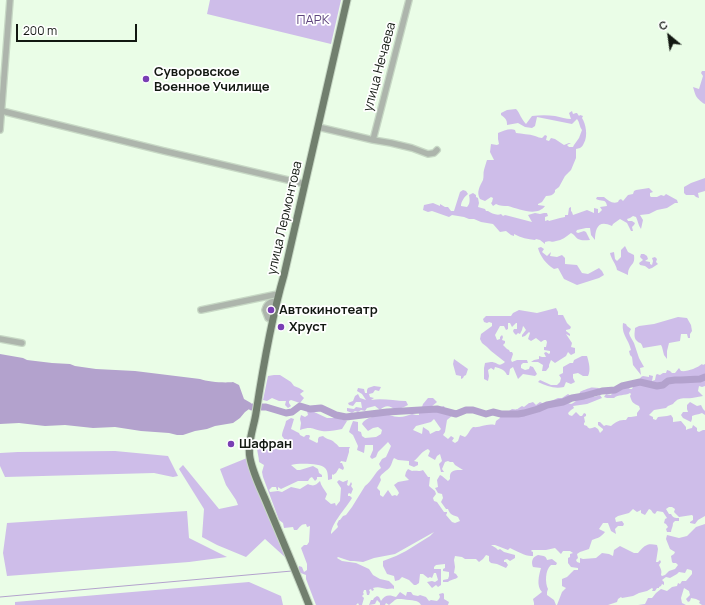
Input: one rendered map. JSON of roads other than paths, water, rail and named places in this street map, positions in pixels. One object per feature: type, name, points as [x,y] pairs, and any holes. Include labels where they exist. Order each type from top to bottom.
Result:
[{"type":"main road","name":"улица Лермонтова","points":[[309,605],[254,472],[249,453],[273,321],[347,0]]},
{"type":"street","points":[[0,130],[10,0]]},
{"type":"street","name":"улица Нечаева","points":[[373,140],[409,0]]},
{"type":"street","points":[[2,111],[305,184]]},
{"type":"street","points":[[318,127],[412,148],[428,154],[434,153],[437,150]]},
{"type":"street","points":[[202,310],[278,298]]},
{"type":"street","points":[[0,339],[22,343]]},
{"type":"waterway","points":[[252,407],[266,407],[286,413],[292,412],[300,406],[310,409],[321,408],[336,415],[346,417],[387,412],[437,409],[456,414],[466,410],[473,410],[486,414],[493,412],[501,414],[518,414],[547,405],[563,402],[572,398],[602,391],[615,390],[622,386],[640,382],[657,386],[663,385],[668,381],[700,379],[705,377]]},
{"type":"waterway","points":[[0,597],[292,571]]},
{"type":"place","name":"Суворовское Военное Училище","points":[[146,79]]},
{"type":"place","name":"Автокинотеатр","points":[[271,310]]},
{"type":"place","name":"Хруст","points":[[281,327]]},
{"type":"place","name":"Шафран","points":[[231,444]]},
{"type":"park label","name":"ПАРК","points":[[313,20]]}]
